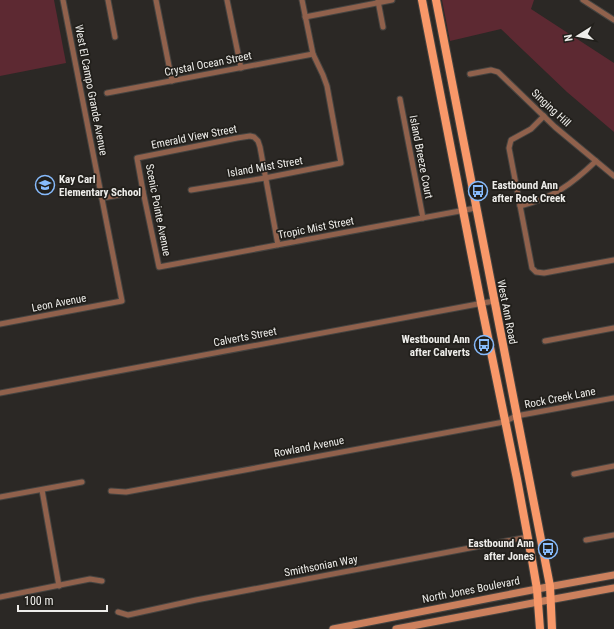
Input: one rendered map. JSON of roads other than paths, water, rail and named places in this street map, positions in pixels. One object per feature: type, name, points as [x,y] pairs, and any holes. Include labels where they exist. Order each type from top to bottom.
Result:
[{"type":"main road","name":"West Ann Road","points":[[422,0],[481,303],[550,586],[552,629]]},
{"type":"main road","name":"West Ann Road","points":[[436,0],[494,301],[517,479],[537,589],[540,629]]},
{"type":"main road","name":"North Jones Boulevard","points":[[333,629],[550,586],[614,575]]},
{"type":"main road","points":[[396,629],[421,627],[538,602],[614,588]]},
{"type":"street","name":"West El Campo Grande Avenue","points":[[63,0],[122,301]]},
{"type":"street","points":[[108,0],[115,37]]},
{"type":"street","points":[[156,0],[172,81]]},
{"type":"street","points":[[228,0],[241,68]]},
{"type":"street","points":[[302,0],[313,54]]},
{"type":"street","points":[[305,17],[378,1],[392,0]]},
{"type":"street","points":[[583,0],[614,20]]},
{"type":"street","points":[[378,1],[383,27]]},
{"type":"street","name":"Crystal Ocean Street","points":[[107,93],[313,54]]},
{"type":"street","name":"Island Mist Street","points":[[191,190],[265,178],[341,163],[326,86],[323,75],[313,54]]},
{"type":"street","name":"Singing Hill","points":[[470,74],[491,70],[498,72],[544,116],[614,176]]},
{"type":"street","name":"Island Breeze Court","points":[[400,99],[423,218]]},
{"type":"street","points":[[544,116],[531,129],[511,140],[509,145],[534,270],[536,272],[544,273],[614,260]]},
{"type":"street","name":"Emerald View Street","points":[[137,158],[250,136],[254,137],[258,141],[265,178]]},
{"type":"street","name":"Scenic Pointe Avenue","points":[[137,158],[159,267]]},
{"type":"street","points":[[520,206],[540,200],[564,188],[596,161]]},
{"type":"street","points":[[265,178],[278,245]]},
{"type":"street","points":[[102,198],[143,191]]},
{"type":"street","name":"Tropic Mist Street","points":[[159,267],[476,208]]},
{"type":"street","name":"Leon Avenue","points":[[0,324],[122,301]]},
{"type":"street","name":"Calverts Street","points":[[0,393],[494,301]]},
{"type":"street","points":[[545,341],[614,328]]},
{"type":"street","name":"Rock Creek Lane","points":[[510,419],[614,398]]},
{"type":"street","name":"Rowland Avenue","points":[[111,491],[126,492],[510,419]]},
{"type":"street","points":[[574,474],[614,466]]},
{"type":"street","points":[[0,497],[82,482]]},
{"type":"street","points":[[42,490],[59,586]]},
{"type":"street","points":[[586,540],[614,534]]},
{"type":"street","name":"Smithsonian Way","points":[[118,612],[128,615],[211,597],[528,537]]},
{"type":"street","points":[[0,597],[90,580],[102,581]]},
{"type":"place","name":"Kay Carl Elementary School","points":[[45,185]]},
{"type":"place","name":"Eastbound Ann after Rock Creek","points":[[478,191]]},
{"type":"place","name":"Westbound Ann after Calverts","points":[[484,345]]},
{"type":"place","name":"Eastbound Ann after Jones","points":[[548,549]]}]
